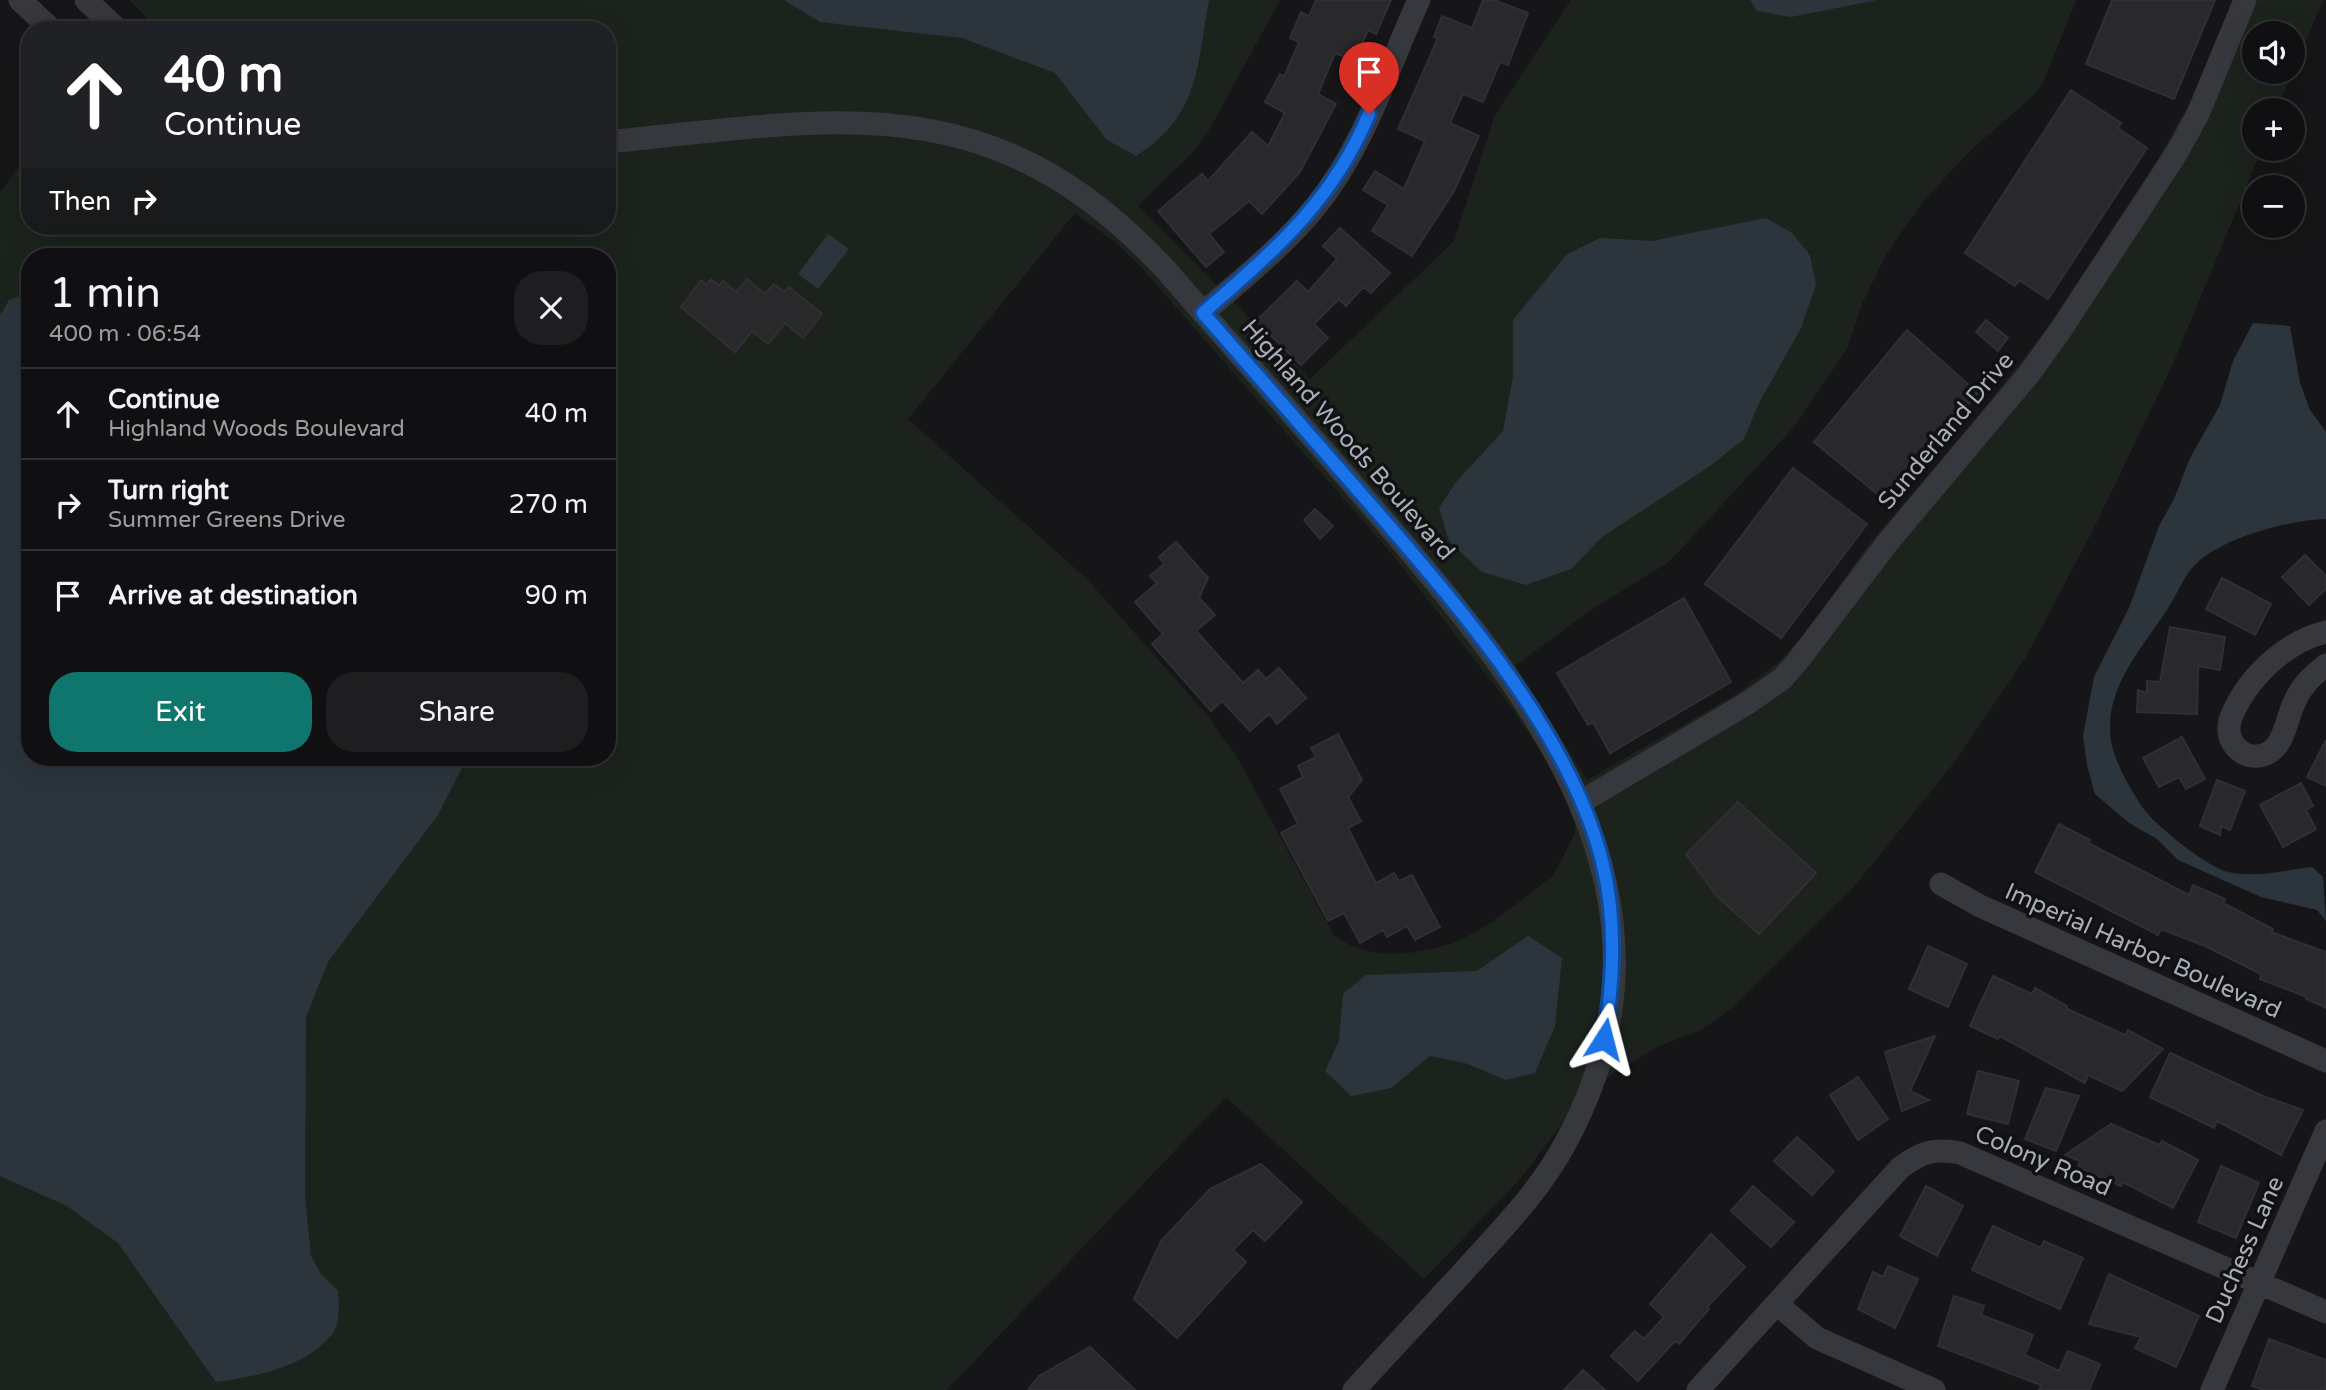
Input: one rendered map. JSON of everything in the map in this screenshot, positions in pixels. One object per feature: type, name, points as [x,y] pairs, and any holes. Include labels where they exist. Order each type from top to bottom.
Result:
[{"type":"street","points":[[20,0],[42,21]]},
{"type":"street","points":[[86,0],[108,21]]},
{"type":"street","points":[[1203,313],[1280,245],[1333,183],[1360,135],[1419,0]]},
{"type":"street","name":"Sunderland Drive","points":[[1581,802],[1746,704],[1782,678],[1797,662],[1888,542],[2029,374],[2060,331],[2176,155],[2198,114],[2245,0]]},
{"type":"street","name":"Highland Woods Boulevard","points":[[616,141],[829,121],[893,123],[956,134],[1017,157],[1083,194],[1135,236],[1435,580],[1509,678],[1558,755],[1581,802],[1602,860],[1612,926],[1611,998],[1600,1060],[1565,1144],[1527,1202],[1354,1390]]},
{"type":"street","points":[[2326,632],[2314,635],[2278,655],[2249,685],[2230,722],[2232,743],[2242,753],[2255,757],[2268,754],[2280,743],[2294,702],[2307,680],[2326,665]]},
{"type":"street","name":"Imperial Harbor Boulevard","points":[[1941,884],[1980,906],[2326,1061]]},
{"type":"street","name":"Duchess Lane","points":[[2212,1390],[2326,1131]]},
{"type":"street","name":"Colony Road","points":[[1698,1390],[1900,1168],[1918,1154],[1938,1149],[1960,1153],[2326,1312]]},
{"type":"street","points":[[1777,1304],[1817,1338],[1934,1390]]},
{"type":"shaded area","points":[[129,0],[1280,0],[1209,130],[1192,153],[1138,206],[1310,379],[1454,241],[1495,115],[1571,0],[2076,0],[2043,83],[2031,98],[1974,147],[1924,200],[1887,253],[1862,304],[1847,349],[1793,428],[1669,562],[1589,611],[1515,666],[1587,780],[1738,693],[1781,660],[1809,629],[1866,548],[1983,410],[2047,328],[2155,164],[2191,100],[2233,0],[2323,0],[2305,43],[2305,21],[2242,21],[2242,84],[2288,84],[2282,98],[2242,98],[2242,161],[2257,161],[2251,175],[2242,175],[2242,197],[2172,366],[2094,528],[2026,657],[1953,764],[1853,888],[1732,1008],[1701,1030],[1659,1046],[1612,1074],[1569,1114],[1521,1178],[1424,1279],[1226,1097],[947,1390],[0,1390],[0,192],[21,165],[21,235],[616,235],[616,21],[150,21]],"holes":[[[1075,213],[1115,242],[1141,267],[1392,554],[1510,705],[1553,770],[1576,819],[1575,833],[1553,876],[1501,916],[1468,936],[1418,952],[1381,953],[1363,950],[1333,934],[1238,759],[1207,715],[1087,579],[908,419]]]},
{"type":"shaded area","points":[[784,0],[1209,0],[1197,68],[1184,107],[1157,141],[1136,156],[1107,140],[1055,73],[962,38],[820,22]]},
{"type":"shaded area","points":[[1750,0],[1877,0],[1791,17],[1757,11]]},
{"type":"shaded area","points":[[1766,218],[1792,233],[1810,255],[1816,285],[1801,328],[1759,403],[1744,439],[1710,466],[1602,537],[1571,569],[1526,585],[1482,572],[1449,541],[1439,508],[1456,482],[1503,431],[1513,377],[1513,320],[1567,254],[1600,238],[1652,241]]},
{"type":"shaded area","points":[[828,234],[849,249],[818,289],[798,274]]},
{"type":"shaded area","points":[[21,295],[21,766],[463,766],[438,815],[328,962],[306,1017],[305,1197],[311,1256],[321,1274],[338,1291],[336,1328],[329,1338],[305,1357],[276,1369],[245,1377],[216,1382],[118,1243],[67,1206],[0,1176],[0,316],[9,300]]},
{"type":"shaded area","points":[[2253,323],[2290,326],[2300,383],[2310,410],[2326,432],[2326,519],[2295,522],[2260,531],[2213,551],[2194,565],[2121,681],[2111,713],[2111,740],[2122,771],[2138,800],[2170,835],[2195,854],[2228,872],[2260,874],[2312,867],[2323,877],[2326,921],[2317,910],[2261,897],[2178,860],[2157,839],[2129,823],[2095,794],[2083,736],[2094,677],[2129,608],[2159,526],[2174,499],[2190,458],[2220,405],[2233,361]]},
{"type":"shaded area","points":[[1528,936],[1562,958],[1555,1026],[1535,1073],[1506,1080],[1465,1063],[1430,1056],[1391,1088],[1351,1096],[1325,1071],[1339,1041],[1343,994],[1366,975],[1477,971]]},
{"type":"building","points":[[1316,0],[1391,0],[1376,34],[1368,30],[1355,61],[1335,53],[1318,94],[1336,104],[1300,172],[1262,214],[1249,201],[1209,234],[1224,252],[1206,267],[1158,211],[1202,174],[1208,181],[1252,132],[1268,146],[1285,113],[1265,102],[1280,74],[1284,77],[1299,42],[1290,38],[1301,12],[1309,16]]},
{"type":"building","points":[[1483,0],[1494,0],[1528,13],[1508,65],[1500,62],[1483,102],[1463,94],[1450,123],[1479,136],[1454,191],[1412,256],[1372,231],[1388,205],[1363,190],[1375,171],[1404,189],[1425,141],[1398,129],[1438,38],[1434,37],[1442,16],[1472,28]]},
{"type":"building","points":[[2112,0],[2215,0],[2174,99],[2086,64]]},
{"type":"building","points":[[2071,90],[2121,123],[2118,128],[2147,148],[2048,299],[2019,280],[2015,286],[1965,253]]},
{"type":"building","points":[[1340,228],[1390,273],[1371,293],[1363,287],[1346,306],[1339,299],[1314,324],[1328,338],[1301,365],[1256,321],[1297,281],[1308,292],[1337,259],[1323,246]]},
{"type":"building","points":[[711,279],[719,286],[723,281],[736,292],[747,279],[765,294],[774,284],[784,292],[789,287],[822,314],[803,338],[785,323],[768,344],[752,331],[735,352],[681,307],[701,280],[706,285]]},
{"type":"building","points":[[1986,320],[2008,338],[1998,351],[1976,332]]},
{"type":"building","points":[[1907,330],[1978,393],[1886,501],[1814,442]]},
{"type":"building","points":[[1793,468],[1867,524],[1781,638],[1705,584]]},
{"type":"building","points":[[1315,509],[1333,526],[1320,539],[1304,520]]},
{"type":"building","points":[[1176,542],[1208,578],[1199,598],[1215,615],[1196,631],[1243,683],[1258,670],[1266,679],[1279,668],[1306,698],[1277,724],[1269,714],[1250,731],[1222,701],[1211,711],[1152,644],[1163,634],[1135,602],[1157,583],[1150,576],[1164,564],[1159,557]]},
{"type":"building","points":[[2305,555],[2326,576],[2326,589],[2309,605],[2282,577]]},
{"type":"building","points":[[2222,578],[2271,604],[2255,635],[2206,609]]},
{"type":"building","points":[[1684,598],[1731,682],[1610,753],[1593,722],[1588,725],[1557,673]]},
{"type":"building","points":[[2170,627],[2225,637],[2220,670],[2198,666],[2197,714],[2137,712],[2138,690],[2147,693],[2147,681],[2160,682]]},
{"type":"building","points":[[1338,734],[1362,780],[1348,797],[1361,821],[1348,828],[1376,883],[1394,873],[1399,881],[1412,875],[1440,927],[1415,940],[1407,926],[1387,937],[1383,930],[1360,943],[1344,913],[1328,921],[1281,833],[1298,824],[1280,789],[1303,777],[1298,766],[1316,757],[1311,748]]},
{"type":"building","points":[[2182,737],[2205,779],[2186,789],[2179,777],[2159,787],[2143,758]]},
{"type":"building","points":[[2326,740],[2326,786],[2307,777]]},
{"type":"building","points":[[2217,780],[2245,791],[2230,830],[2221,826],[2220,835],[2200,826]]},
{"type":"building","points":[[2301,783],[2313,806],[2306,810],[2316,829],[2283,847],[2260,805]]},
{"type":"building","points":[[1738,802],[1816,873],[1759,934],[1717,896],[1686,854]]},
{"type":"building","points":[[2059,824],[2090,840],[2088,843],[2189,895],[2193,885],[2225,899],[2223,903],[2273,929],[2271,932],[2326,952],[2326,1008],[2306,999],[2307,997],[2260,979],[2261,974],[2205,946],[2161,929],[2158,935],[2035,872]]},
{"type":"building","points":[[1928,946],[1967,964],[1948,1007],[1909,989]]},
{"type":"building","points":[[1993,976],[2032,994],[2035,988],[2067,1006],[2067,1009],[2125,1035],[2128,1030],[2163,1049],[2122,1091],[2088,1075],[2085,1083],[2000,1036],[1998,1039],[1970,1026]]},
{"type":"building","points":[[1935,1036],[1910,1091],[1929,1100],[1902,1111],[1885,1052]]},
{"type":"building","points":[[2170,1053],[2263,1096],[2303,1110],[2281,1155],[2217,1121],[2214,1128],[2150,1097]]},
{"type":"building","points":[[1978,1071],[2019,1081],[2008,1124],[1967,1114]]},
{"type":"building","points":[[1858,1077],[1888,1119],[1858,1140],[1830,1095]]},
{"type":"building","points":[[2046,1088],[2079,1096],[2056,1151],[2025,1139]]},
{"type":"building","points":[[2111,1124],[2159,1145],[2162,1141],[2198,1160],[2173,1208],[2123,1182],[2121,1186],[2078,1167],[2080,1161],[2065,1155]]},
{"type":"building","points":[[1797,1137],[1834,1171],[1812,1195],[1774,1161]]},
{"type":"building","points":[[1261,1164],[1302,1202],[1265,1241],[1253,1230],[1233,1250],[1246,1262],[1177,1338],[1134,1299],[1161,1241],[1210,1189]]},
{"type":"building","points":[[2221,1166],[2259,1183],[2236,1238],[2198,1222]]},
{"type":"building","points":[[1753,1186],[1794,1222],[1771,1247],[1731,1211]]},
{"type":"building","points":[[1926,1186],[1963,1206],[1937,1256],[1900,1236]]},
{"type":"building","points":[[1993,1226],[2041,1248],[2044,1241],[2083,1258],[2060,1309],[1972,1270]]},
{"type":"building","points":[[1711,1234],[1745,1267],[1707,1307],[1709,1309],[1679,1344],[1675,1341],[1638,1381],[1611,1356],[1635,1331],[1644,1339],[1664,1317],[1650,1304]]},
{"type":"building","points":[[1888,1266],[1918,1279],[1895,1328],[1858,1309],[1873,1272],[1883,1277]]},
{"type":"building","points":[[2109,1274],[2199,1316],[2176,1367],[2135,1348],[2141,1337],[2089,1324]]},
{"type":"building","points":[[1954,1296],[1984,1306],[1981,1315],[2033,1335],[2025,1355],[2059,1371],[2068,1351],[2100,1364],[2089,1390],[2039,1390],[2041,1385],[1938,1346]]},
{"type":"building","points":[[2269,1339],[2326,1360],[2326,1390],[2264,1390],[2252,1386]]},
{"type":"building","points":[[1090,1347],[1135,1390],[1028,1390],[1039,1376]]},
{"type":"building","points":[[1583,1370],[1605,1390],[1564,1390]]},
{"type":"route","points":[[1369,114],[1348,160],[1300,226],[1203,313],[1427,569],[1509,678],[1558,755],[1581,802],[1602,860],[1606,884],[1614,951],[1611,998],[1604,1039]]}]
